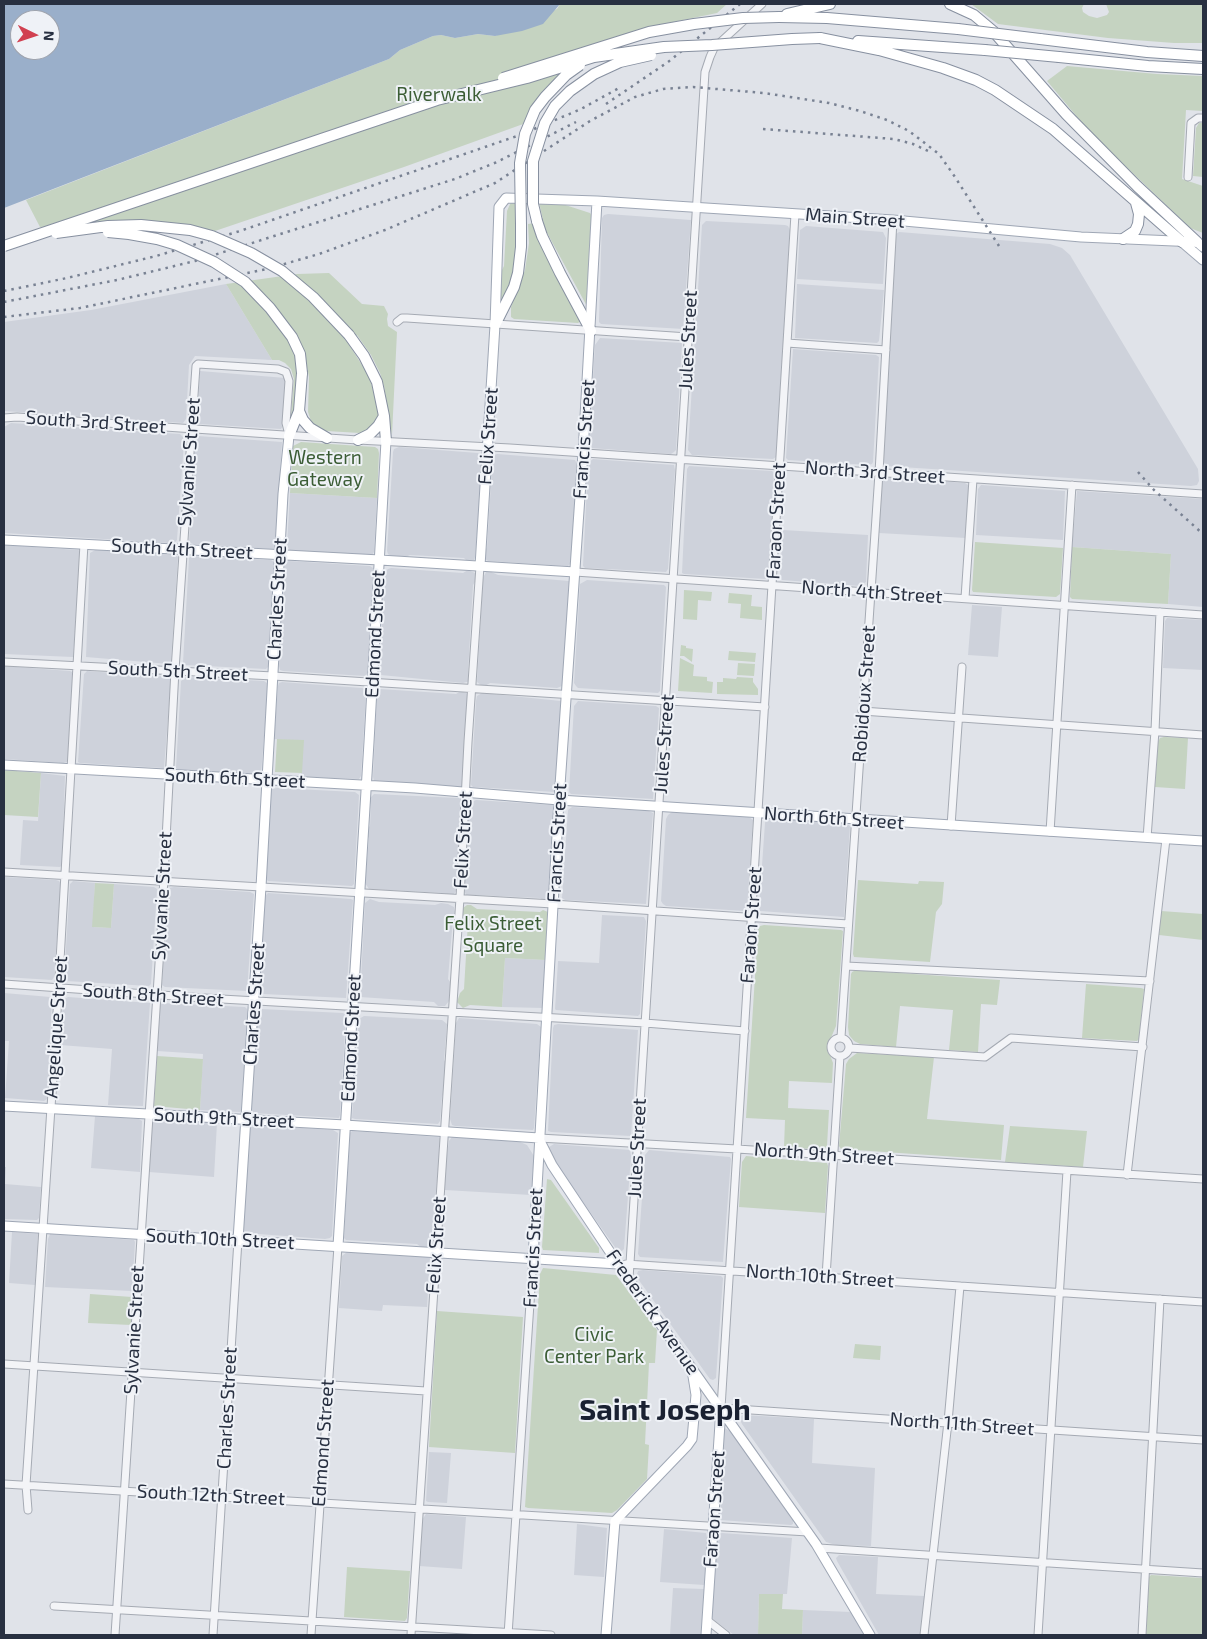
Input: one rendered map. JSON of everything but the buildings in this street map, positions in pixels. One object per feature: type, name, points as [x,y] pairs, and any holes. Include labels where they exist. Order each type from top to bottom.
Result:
[{"type":"highway","points":[[779,17],[808,8],[830,4]]},
{"type":"highway","points":[[950,4],[974,15],[993,31],[1066,114],[1137,186],[1201,244]]},
{"type":"highway","points":[[268,156],[622,40],[670,27],[743,18],[827,18],[958,29],[1147,52],[1203,56]]},
{"type":"highway","points":[[820,38],[879,50],[942,68],[976,80],[994,90],[1053,130],[1182,242]]},
{"type":"highway","points":[[4,246],[437,100],[527,78],[594,57],[664,48],[820,38],[1203,69]]},
{"type":"highway","points":[[495,325],[514,287],[518,273],[521,247],[521,148],[535,110],[566,75],[590,58],[622,40]]},
{"type":"highway","points":[[591,331],[545,243],[533,204],[534,161],[544,123],[555,106],[570,91],[594,74],[620,62],[650,55],[712,46]]},
{"type":"highway","points":[[4,246],[147,197]]},
{"type":"highway","points":[[1123,239],[1134,231],[1138,224],[1139,214],[1136,203]]},
{"type":"highway","points":[[37,235],[108,226],[141,226],[190,230],[212,236],[251,253],[282,272],[313,297],[349,335],[364,356],[377,382],[384,416],[386,441]]},
{"type":"highway","points":[[22,240],[66,231],[129,234],[157,239],[198,254],[222,266],[245,282],[270,308],[292,337],[300,354],[302,374],[299,411],[289,436]]},
{"type":"highway","points":[[299,411],[303,420],[310,428],[327,438]]},
{"type":"highway","points":[[358,440],[370,434],[384,416]]},
{"type":"main road","name":"Main Street","points":[[506,198],[598,201],[697,209],[893,220],[1201,244]]},
{"type":"main road","name":"Felix Street","points":[[480,566],[495,325],[499,207],[506,198]]},
{"type":"main road","name":"Francis Street","points":[[534,1258],[539,1138],[559,800],[598,201]]},
{"type":"main road","points":[[1182,242],[1203,260]]},
{"type":"main road","name":"Charles Street","points":[[238,1240],[261,887],[282,494],[289,436]]},
{"type":"main road","name":"Edmond Street","points":[[338,1246],[386,441]]},
{"type":"main road","name":"South 4th Street","points":[[4,540],[480,566]]},
{"type":"main road","name":"North 4th Street","points":[[480,566],[575,572]]},
{"type":"main road","name":"South 6th Street","points":[[4,765],[465,793]]},
{"type":"main road","name":"North 6th Street","points":[[465,793],[1203,842]]},
{"type":"main road","name":"South 9th Street","points":[[4,1106],[444,1131]]},
{"type":"main road","name":"North 9th Street","points":[[444,1131],[539,1138]]},
{"type":"main road","name":"Frederick Avenue","points":[[539,1138],[544,1152],[552,1165],[618,1264],[819,1548],[870,1635]]},
{"type":"main road","name":"South 10th Street","points":[[4,1226],[436,1252]]},
{"type":"main road","name":"North 10th Street","points":[[436,1252],[618,1264]]},
{"type":"main road","points":[[606,1635],[615,1521],[688,1446],[692,1439],[696,1396],[692,1367]]},
{"type":"main road","name":"Faraon Street","points":[[706,1635],[721,1408]]},
{"type":"street","name":"Jules Street","points":[[629,1280],[654,911],[705,72],[714,48],[762,4]]},
{"type":"street","points":[[1188,178],[1191,123],[1198,118],[1203,118]]},
{"type":"street","name":"Faraon Street","points":[[721,1408],[795,214]]},
{"type":"street","name":"Robidoux Street","points":[[841,1037],[893,220]]},
{"type":"street","points":[[397,322],[402,318],[407,318],[688,337]]},
{"type":"street","points":[[787,343],[886,350]]},
{"type":"street","name":"Charles Street","points":[[196,366],[198,364],[278,369],[286,372],[289,381],[286,423],[289,436]]},
{"type":"street","name":"Sylvanie Street","points":[[115,1635],[157,995],[175,670],[196,366]]},
{"type":"street","name":"South 3rd Street","points":[[4,418],[487,447]]},
{"type":"street","name":"North 3rd Street","points":[[487,447],[1203,494]]},
{"type":"street","points":[[965,598],[973,479]]},
{"type":"street","points":[[1050,832],[1072,485]]},
{"type":"street","name":"Angelique Street","points":[[28,1510],[26,1485],[72,770],[84,544]]},
{"type":"street","name":"Felix Street","points":[[410,1635],[460,898],[480,566]]},
{"type":"street","name":"North 4th Street","points":[[575,572],[1203,615]]},
{"type":"street","points":[[1147,838],[1160,612]]},
{"type":"street","name":"South 5th Street","points":[[4,662],[472,687],[765,706]]},
{"type":"street","points":[[950,826],[962,667]]},
{"type":"street","points":[[862,711],[1203,735]]},
{"type":"street","points":[[1127,1175],[1166,839]]},
{"type":"street","points":[[4,872],[460,898],[848,924]]},
{"type":"street","points":[[846,966],[1150,981]]},
{"type":"street","name":"South 8th Street","points":[[4,984],[254,1001],[645,1023],[745,1031]]},
{"type":"street","points":[[841,1037],[848,1040],[850,1048],[846,1054],[840,1056],[834,1054],[831,1047],[834,1040],[841,1037]]},
{"type":"street","points":[[850,1048],[985,1057],[1012,1038],[1143,1046]]},
{"type":"street","points":[[826,1277],[840,1056]]},
{"type":"street","name":"North 9th Street","points":[[539,1138],[1203,1179]]},
{"type":"street","points":[[1038,1635],[1067,1171]]},
{"type":"street","name":"Charles Street","points":[[213,1635],[238,1240]]},
{"type":"street","name":"Edmond Street","points":[[311,1635],[338,1246]]},
{"type":"street","name":"Francis Street","points":[[508,1634],[534,1258]]},
{"type":"street","name":"North 10th Street","points":[[618,1264],[1203,1302]]},
{"type":"street","points":[[924,1635],[948,1422],[960,1286]]},
{"type":"street","points":[[1142,1635],[1160,1299]]},
{"type":"street","points":[[4,1364],[426,1391]]},
{"type":"street","name":"North 11th Street","points":[[721,1408],[1203,1440]]},
{"type":"street","name":"South 12th Street","points":[[4,1484],[319,1501],[516,1515],[808,1532]]},
{"type":"street","points":[[819,1548],[1203,1573]]},
{"type":"street","points":[[54,1606],[508,1634],[551,1635]]},
{"type":"street","points":[[707,1620],[726,1635]]},
{"type":"shaded area","points":[[608,214],[691,220],[683,329],[601,324],[599,322],[602,218]]},
{"type":"shaded area","points":[[706,221],[785,225],[790,230],[776,457],[773,459],[692,455],[688,450],[702,225]]},
{"type":"shaded area","points":[[806,226],[883,232],[886,238],[883,284],[797,279],[800,230]]},
{"type":"shaded area","points":[[899,232],[1050,244],[1062,248],[1070,255],[1198,469],[1199,481],[1197,485],[886,466],[883,460],[896,234]]},
{"type":"shaded area","points":[[226,284],[272,360],[195,356],[189,365],[186,419],[183,423],[4,411],[4,322],[91,310]]},
{"type":"shaded area","points":[[797,284],[884,290],[879,341],[877,343],[795,338]]},
{"type":"shaded area","points":[[600,338],[682,343],[676,450],[671,454],[591,448],[589,445],[595,345]]},
{"type":"shaded area","points":[[793,349],[876,355],[879,357],[872,464],[788,460],[786,458]]},
{"type":"shaded area","points":[[200,371],[286,378],[283,426],[281,429],[199,424],[197,422]]},
{"type":"shaded area","points":[[11,423],[180,434],[184,442],[177,540],[174,543],[170,543],[4,533],[4,427]]},
{"type":"shaded area","points":[[198,436],[282,442],[276,547],[274,549],[193,544],[189,542],[195,439]]},
{"type":"shaded area","points":[[399,447],[478,453],[481,456],[483,461],[474,560],[410,555],[405,557],[388,554],[393,452],[394,449]]},
{"type":"shaded area","points":[[497,454],[575,460],[577,464],[571,563],[568,566],[488,561],[483,557],[484,550],[487,548],[492,467],[489,464],[491,456]]},
{"type":"shaded area","points":[[593,459],[674,465],[668,569],[666,572],[585,568],[583,566],[588,463]]},
{"type":"shaded area","points":[[689,466],[772,471],[774,473],[768,577],[766,579],[682,573],[687,469]]},
{"type":"shaded area","points":[[885,477],[965,483],[968,485],[970,490],[966,538],[879,533],[882,479]]},
{"type":"shaded area","points":[[981,485],[1065,491],[1063,540],[976,535],[978,489]]},
{"type":"shaded area","points":[[1077,491],[1203,499],[1203,607],[1168,604],[1171,554],[1072,547]]},
{"type":"shaded area","points":[[290,493],[377,498],[374,552],[372,555],[290,551],[287,545]]},
{"type":"shaded area","points":[[783,530],[868,535],[866,582],[860,586],[782,580],[780,575]]},
{"type":"shaded area","points":[[4,545],[81,551],[73,657],[4,654]]},
{"type":"shaded area","points":[[97,549],[175,555],[178,557],[171,662],[169,664],[86,657],[90,553]]},
{"type":"shaded area","points":[[192,556],[271,560],[274,562],[268,667],[266,669],[185,665],[183,663],[189,558]]},
{"type":"shaded area","points":[[286,562],[370,566],[373,568],[368,673],[365,676],[280,670],[285,566]]},
{"type":"shaded area","points":[[391,568],[463,573],[468,570],[475,573],[468,672],[470,681],[463,683],[381,675],[379,671],[385,572]]},
{"type":"shaded area","points":[[489,571],[498,575],[569,581],[562,686],[557,688],[490,683],[485,686],[477,682],[483,578],[486,572]]},
{"type":"shaded area","points":[[587,580],[664,585],[666,587],[660,691],[658,693],[578,688],[574,683],[580,584]]},
{"type":"shaded area","points":[[972,605],[1002,607],[998,657],[968,655]]},
{"type":"shaded area","points":[[1167,618],[1203,620],[1203,670],[1163,668],[1165,621]]},
{"type":"shaded area","points":[[4,666],[72,672],[67,762],[4,759]]},
{"type":"shaded area","points":[[87,671],[169,677],[171,681],[164,768],[78,762],[84,674]]},
{"type":"shaded area","points":[[186,677],[264,681],[267,683],[261,774],[178,770],[176,768],[181,681]]},
{"type":"shaded area","points":[[282,682],[365,689],[361,776],[359,779],[301,777],[303,741],[274,739],[278,686]]},
{"type":"shaded area","points":[[380,689],[456,694],[461,691],[468,694],[462,787],[455,789],[449,786],[374,781],[377,694]]},
{"type":"shaded area","points":[[482,693],[561,701],[557,790],[555,792],[473,787],[471,785],[476,701],[477,696]]},
{"type":"shaded area","points":[[578,701],[656,706],[659,708],[653,799],[571,794],[569,792],[574,706]]},
{"type":"shaded area","points":[[41,773],[65,776],[62,865],[60,867],[20,865],[23,820],[38,821]]},
{"type":"shaded area","points":[[277,788],[355,792],[359,795],[354,884],[352,886],[268,881],[266,879],[271,791]]},
{"type":"shaded area","points":[[374,794],[459,798],[461,800],[456,891],[454,894],[369,889],[365,883],[369,838],[367,836],[367,829],[370,826],[371,804],[369,799]]},
{"type":"shaded area","points":[[476,800],[555,806],[550,898],[548,900],[544,901],[540,898],[476,895],[476,897],[466,895],[464,890],[469,807],[470,803]]},
{"type":"shaded area","points":[[572,807],[649,811],[653,813],[646,904],[565,900],[562,898],[568,810]]},
{"type":"shaded area","points":[[672,812],[749,817],[753,820],[747,908],[745,911],[666,906],[663,904],[661,901],[666,819]]},
{"type":"shaded area","points":[[768,818],[846,823],[850,826],[844,917],[760,911],[765,823]]},
{"type":"shaded area","points":[[4,877],[56,880],[61,884],[54,977],[52,980],[4,977]]},
{"type":"shaded area","points":[[73,881],[95,883],[93,927],[111,928],[114,884],[154,887],[157,889],[151,984],[149,986],[66,981],[64,979],[70,884]]},
{"type":"shaded area","points":[[169,888],[250,892],[254,894],[247,991],[165,987],[162,985],[167,891]]},
{"type":"shaded area","points":[[268,893],[353,900],[346,998],[263,994],[259,991],[264,897]]},
{"type":"shaded area","points":[[370,899],[379,902],[435,905],[441,903],[454,907],[455,915],[453,918],[448,979],[451,983],[449,1001],[445,1006],[438,1006],[434,1002],[360,997],[365,903]]},
{"type":"shaded area","points":[[602,915],[644,917],[646,921],[640,1014],[638,1016],[555,1009],[558,961],[599,963]]},
{"type":"shaded area","points":[[505,958],[546,960],[543,1008],[502,1007]]},
{"type":"shaded area","points":[[4,993],[50,997],[52,999],[47,1099],[44,1101],[5,1098],[9,1041],[4,1041]]},
{"type":"shaded area","points":[[68,997],[150,1003],[143,1106],[108,1105],[112,1049],[60,1045],[63,1000]]},
{"type":"shaded area","points":[[162,1003],[245,1007],[247,1009],[240,1112],[200,1110],[203,1054],[157,1051],[160,1006]]},
{"type":"shaded area","points":[[261,1009],[343,1013],[346,1015],[339,1118],[252,1113],[257,1013]]},
{"type":"shaded area","points":[[364,1016],[442,1020],[447,1024],[444,1094],[442,1096],[440,1121],[438,1124],[352,1118],[359,1019]]},
{"type":"shaded area","points":[[459,1018],[537,1024],[541,1027],[533,1130],[452,1125],[450,1119],[456,1023]]},
{"type":"shaded area","points":[[554,1025],[638,1030],[631,1136],[548,1131],[553,1028]]},
{"type":"shaded area","points":[[95,1116],[139,1119],[142,1121],[140,1172],[91,1168]]},
{"type":"shaded area","points":[[155,1119],[217,1123],[214,1177],[149,1172],[152,1123]]},
{"type":"shaded area","points":[[258,1125],[333,1130],[338,1133],[332,1236],[330,1238],[245,1233],[243,1230],[250,1129]]},
{"type":"shaded area","points":[[352,1131],[441,1138],[430,1246],[422,1248],[417,1244],[346,1240],[344,1238],[350,1133]]},
{"type":"shaded area","points":[[452,1137],[520,1142],[527,1145],[534,1156],[531,1195],[445,1190],[444,1176],[449,1141]]},
{"type":"shaded area","points":[[554,1144],[630,1150],[624,1249],[622,1251],[617,1250],[549,1154],[547,1150]]},
{"type":"shaded area","points":[[649,1150],[730,1157],[723,1262],[640,1257],[638,1254],[645,1155]]},
{"type":"shaded area","points":[[4,1167],[6,1167],[5,1184],[41,1187],[39,1218],[37,1220],[4,1219]]},
{"type":"shaded area","points":[[12,1232],[38,1234],[35,1285],[9,1283]]},
{"type":"shaded area","points":[[50,1234],[134,1240],[132,1291],[45,1287],[48,1239]]},
{"type":"shaded area","points":[[347,1252],[430,1258],[427,1307],[383,1305],[382,1311],[339,1308],[342,1256]]},
{"type":"shaded area","points":[[638,1271],[721,1276],[723,1278],[716,1378],[713,1380],[710,1379],[638,1279]]},
{"type":"shaded area","points":[[743,1415],[814,1419],[812,1463],[875,1468],[871,1546],[836,1545],[826,1542],[742,1424],[740,1420]]},
{"type":"shaded area","points":[[723,1427],[730,1431],[793,1519],[793,1524],[720,1520]]},
{"type":"shaded area","points":[[429,1452],[451,1453],[447,1503],[426,1501]]},
{"type":"shaded area","points":[[426,1514],[466,1517],[462,1569],[419,1566],[422,1520]]},
{"type":"shaded area","points":[[577,1524],[607,1528],[604,1577],[574,1575]]},
{"type":"shaded area","points":[[664,1529],[706,1533],[704,1585],[660,1582]]},
{"type":"shaded area","points":[[718,1534],[792,1538],[787,1594],[759,1594],[758,1635],[734,1635],[712,1617],[717,1537]]},
{"type":"shaded area","points":[[839,1555],[878,1557],[876,1594],[925,1596],[921,1635],[879,1635],[837,1561],[836,1558]]},
{"type":"shaded area","points":[[673,1588],[704,1589],[701,1635],[670,1635]]},
{"type":"shaded area","points":[[803,1610],[851,1612],[865,1635],[802,1635]]},
{"type":"green space","name":"Riverwalk","points":[[560,4],[727,4],[717,13],[654,26],[625,37],[582,61],[526,123],[404,167],[215,231],[188,226],[127,222],[40,227],[26,200],[389,59],[400,50],[433,36],[441,35],[455,38],[478,34],[495,36],[557,9]]},
{"type":"green space","points":[[971,4],[1084,4],[1083,12],[1097,18],[1107,15],[1109,12],[1106,4],[1203,4],[1203,43],[1174,43],[1108,38],[998,24]]},
{"type":"green space","points":[[1067,66],[1203,76],[1203,111],[1186,110],[1182,179],[1203,186],[1203,233],[1190,228],[1088,130],[1047,81]]},
{"type":"green space","points":[[1199,123],[1203,123],[1203,177],[1193,176],[1196,128]]},
{"type":"green space","points":[[517,201],[516,259],[512,279],[497,317],[499,276],[504,266],[507,211],[511,202]]},
{"type":"green space","points":[[539,202],[556,202],[590,213],[592,216],[588,279],[589,310],[545,229]]},
{"type":"green space","points":[[534,223],[581,321],[578,323],[514,319],[511,317],[511,307],[525,270],[529,243],[528,224]]},
{"type":"green space","points":[[329,273],[362,304],[384,306],[388,314],[388,326],[397,332],[392,435],[380,373],[371,355],[357,335],[348,343],[367,373],[371,383],[380,413],[376,423],[365,432],[360,433],[326,431],[312,424],[308,412],[309,377],[306,362],[297,365],[299,379],[296,410],[290,425],[294,379],[291,369],[279,360],[272,360],[226,284],[297,274]]},
{"type":"green space","name":"Western Gateway","points":[[301,442],[375,447],[378,449],[377,498],[290,493],[293,446]]},
{"type":"green space","points":[[975,542],[1063,548],[1060,594],[1056,597],[973,592]]},
{"type":"green space","points":[[1072,547],[1171,554],[1168,604],[1072,599],[1070,597]]},
{"type":"green space","points":[[684,590],[712,592],[711,601],[698,600],[697,620],[683,619]]},
{"type":"green space","points":[[729,593],[752,595],[751,606],[762,607],[762,620],[740,618],[741,604],[728,603]]},
{"type":"green space","points":[[681,645],[693,649],[692,662],[684,656],[680,656]]},
{"type":"green space","points":[[729,651],[756,653],[755,662],[728,660]]},
{"type":"green space","points":[[680,658],[694,665],[693,676],[707,677],[707,681],[713,682],[712,693],[678,691]]},
{"type":"green space","points":[[738,663],[755,664],[754,676],[737,675]]},
{"type":"green space","points":[[737,677],[753,678],[753,682],[758,689],[758,695],[717,694],[717,682],[723,682],[723,678],[736,679]]},
{"type":"green space","points":[[1160,738],[1188,738],[1185,789],[1155,787],[1158,742]]},
{"type":"green space","points":[[277,739],[304,740],[302,773],[275,772]]},
{"type":"green space","points":[[4,770],[41,773],[38,817],[4,815]]},
{"type":"green space","points":[[858,880],[918,884],[919,881],[944,882],[942,904],[936,912],[930,962],[854,957]]},
{"type":"green space","points":[[95,883],[114,884],[111,928],[92,927]]},
{"type":"green space","name":"Felix Street Square","points":[[467,905],[477,909],[540,912],[543,910],[548,912],[546,960],[505,958],[502,1007],[470,1005],[463,1008],[457,1002],[460,993],[464,989],[468,922],[463,915],[463,908]]},
{"type":"green space","points":[[1161,911],[1203,914],[1203,940],[1159,935]]},
{"type":"green space","points":[[764,925],[843,931],[836,1026],[827,1047],[833,1063],[832,1083],[789,1081],[788,1108],[829,1110],[827,1146],[823,1150],[784,1147],[785,1120],[746,1118],[758,929]]},
{"type":"green space","points":[[856,970],[1000,980],[997,1005],[981,1004],[978,1052],[949,1050],[953,1010],[900,1006],[896,1047],[860,1044],[854,1041],[849,1035],[848,1027],[851,974]]},
{"type":"green space","points":[[1086,984],[1144,989],[1139,1039],[1137,1041],[1082,1038]]},
{"type":"green space","points":[[857,1053],[934,1057],[927,1119],[1004,1125],[1001,1160],[841,1149],[839,1146],[846,1064]]},
{"type":"green space","points":[[157,1056],[203,1059],[200,1110],[154,1106]]},
{"type":"green space","points":[[1010,1126],[1087,1131],[1083,1167],[1005,1162]]},
{"type":"green space","points":[[746,1156],[827,1163],[825,1213],[739,1207],[742,1162]]},
{"type":"green space","points":[[547,1179],[551,1180],[599,1248],[599,1253],[543,1250]]},
{"type":"green space","name":"Civic Center Park","points":[[543,1268],[616,1275],[657,1330],[655,1363],[649,1363],[645,1444],[649,1445],[647,1479],[612,1513],[525,1507],[540,1274]]},
{"type":"green space","points":[[90,1294],[132,1297],[131,1325],[88,1323]]},
{"type":"green space","name":"Civic Center Park","points":[[437,1311],[523,1317],[515,1453],[429,1447]]},
{"type":"green space","points":[[855,1344],[881,1346],[880,1360],[853,1358]]},
{"type":"green space","points":[[347,1567],[410,1571],[407,1618],[405,1621],[344,1617]]},
{"type":"green space","points":[[1151,1575],[1203,1578],[1203,1635],[1146,1635],[1149,1577]]},
{"type":"green space","points":[[759,1594],[783,1594],[782,1609],[803,1610],[802,1635],[758,1635]]},
{"type":"water","points":[[4,4],[560,4],[543,24],[522,31],[495,36],[478,34],[455,38],[441,35],[433,36],[400,50],[389,59],[4,208]]},
{"type":"railway","points":[[606,104],[668,62],[740,4]]},
{"type":"railway","points":[[4,317],[80,308],[267,269],[319,254],[385,230],[495,183],[590,121],[635,97],[663,89],[693,87],[764,93],[829,103],[887,120],[909,131],[939,154],[999,246]]},
{"type":"railway","points":[[4,291],[156,256],[240,231],[520,135],[581,109],[619,88]]},
{"type":"railway","points":[[4,302],[117,280],[195,261],[455,179],[497,162],[576,122]]},
{"type":"railway","points":[[763,129],[894,139],[913,144],[928,151]]},
{"type":"railway","points":[[1138,472],[1154,490],[1203,534]]},
{"type":"district","name":"Saint Joseph","points":[[665,1410]]}]
